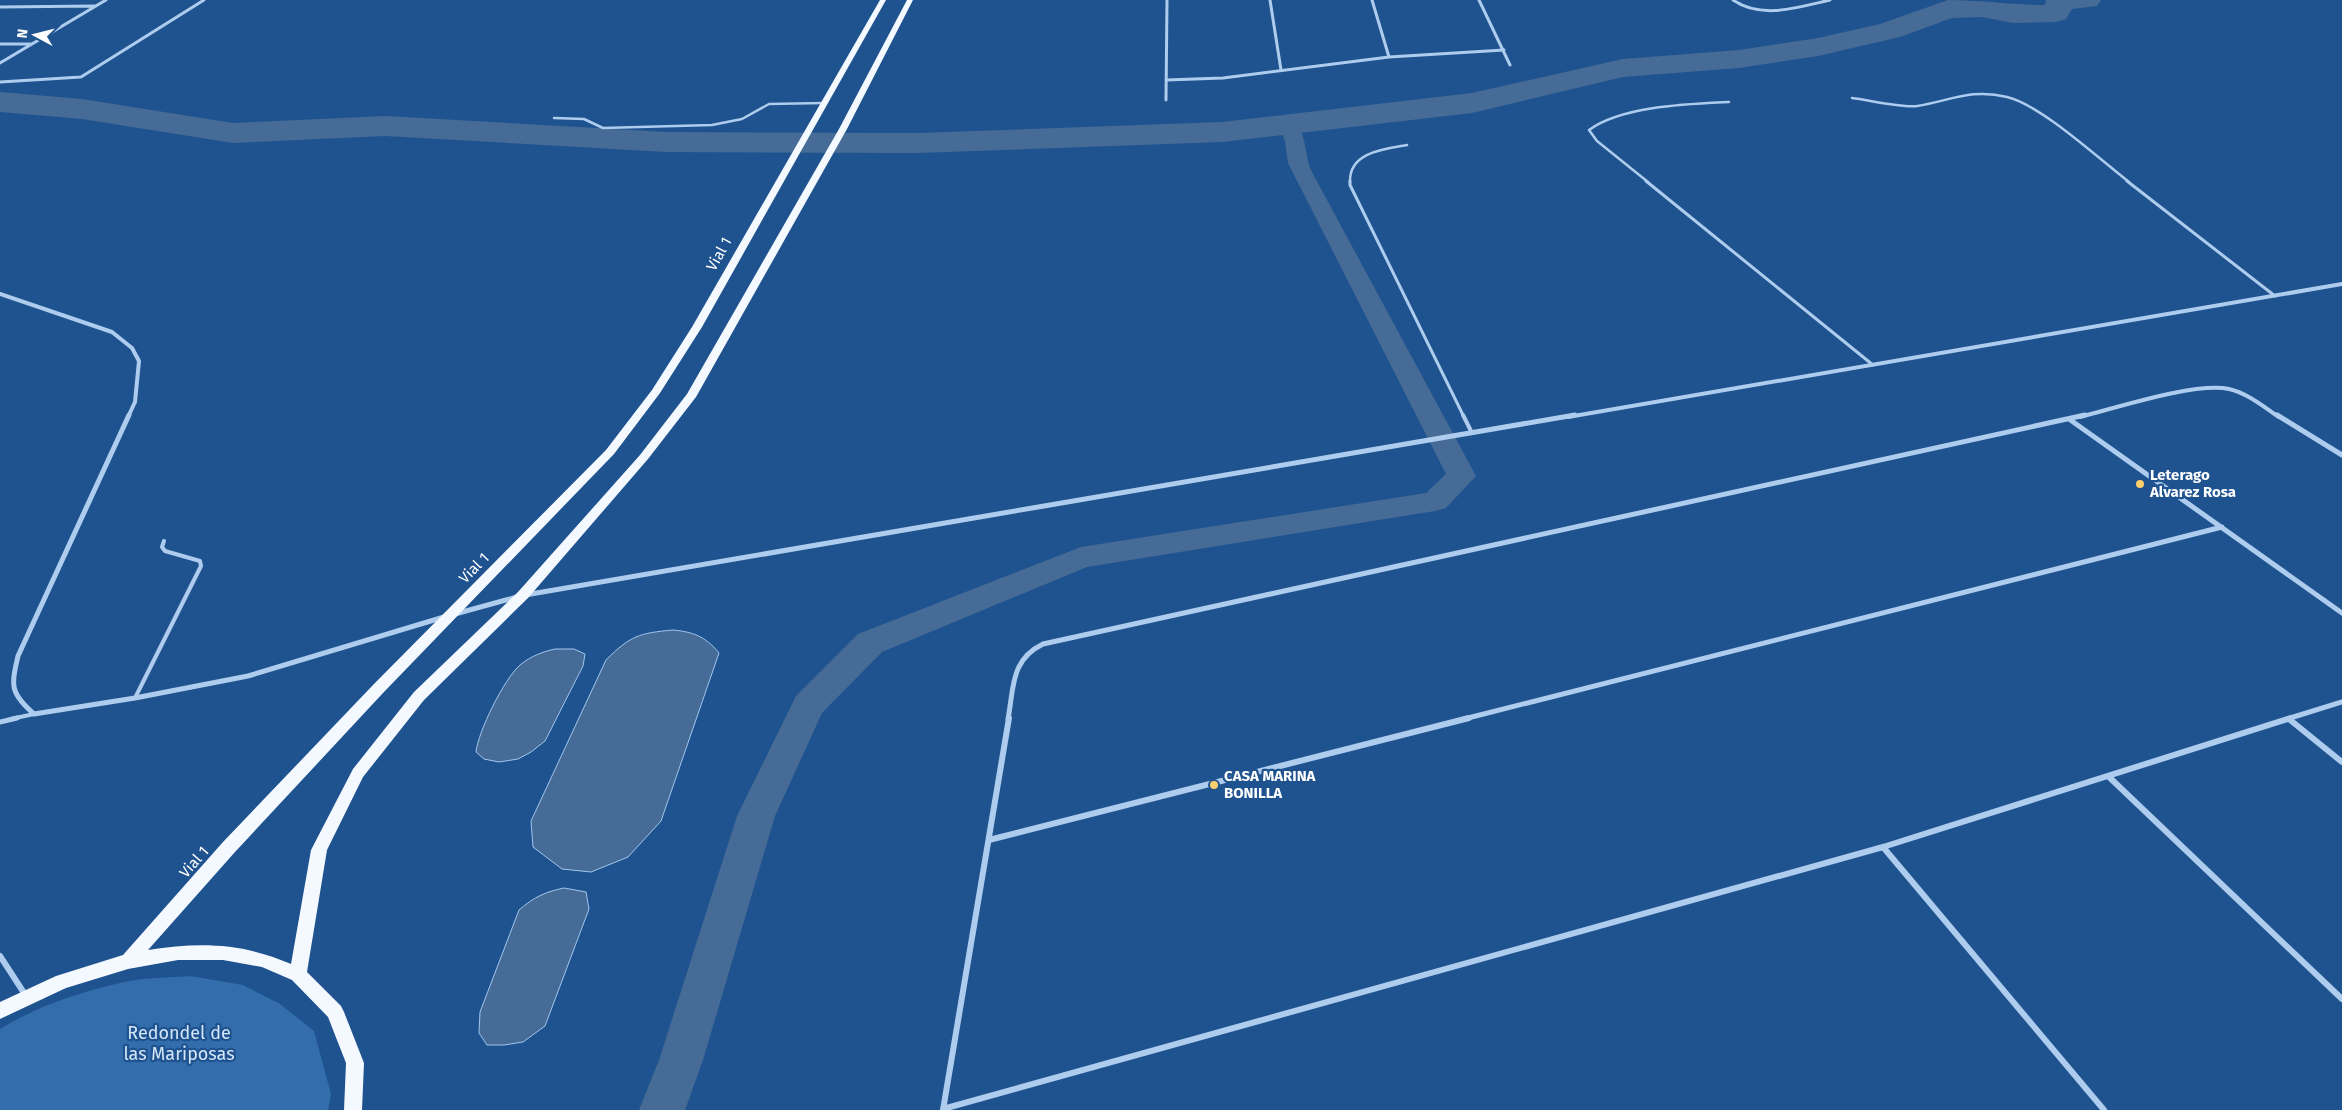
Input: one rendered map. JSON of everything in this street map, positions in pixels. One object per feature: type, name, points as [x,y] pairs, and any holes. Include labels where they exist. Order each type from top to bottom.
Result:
[{"type":"main road","name":"Vial 1","points":[[128,961],[229,847],[616,444],[656,391],[697,327],[883,0]]},
{"type":"main road","points":[[298,975],[319,850],[358,773],[420,696],[523,595],[644,457],[692,395],[843,128],[910,0]]},
{"type":"main road","points":[[0,1010],[62,981],[128,961],[178,953],[223,953],[263,960],[298,975],[335,1012],[355,1063],[353,1110]]},
{"type":"street","points":[[0,63],[106,0]]},
{"type":"street","points":[[0,82],[81,77],[204,0]]},
{"type":"street","points":[[1166,0],[1166,100]]},
{"type":"street","points":[[1270,0],[1281,70]]},
{"type":"street","points":[[1372,0],[1389,57]]},
{"type":"street","points":[[1479,0],[1510,65]]},
{"type":"street","points":[[1733,0],[1742,8],[1757,12],[1830,0]]},
{"type":"street","points":[[0,7],[95,6]]},
{"type":"street","points":[[0,44],[32,44]]},
{"type":"street","points":[[1166,80],[1223,78],[1389,57],[1504,50]]},
{"type":"street","points":[[0,294],[112,332],[132,348],[139,360],[135,402],[18,656],[11,685],[16,699],[34,714],[135,698],[248,676],[523,595],[2342,284]]},
{"type":"street","points":[[2342,455],[2252,399],[2228,389],[2200,388],[2069,419],[1043,644],[1031,649],[1021,658],[1017,668],[943,1109],[1883,847],[2342,702]]},
{"type":"street","points":[[2069,419],[2342,613]]},
{"type":"street","points":[[989,840],[2222,527]]},
{"type":"street","points":[[2289,719],[2342,762]]},
{"type":"street","points":[[2108,776],[2342,998]]},
{"type":"street","points":[[1883,847],[2104,1110]]},
{"type":"street","points":[[0,956],[26,997]]},
{"type":"lane","points":[[1852,98],[1914,106],[1924,105],[1959,94],[1976,94],[2007,97],[2032,106],[2274,296]]},
{"type":"lane","points":[[1729,102],[1693,104],[1637,113],[1602,122],[1592,126],[1590,130],[1597,141],[1873,365]]},
{"type":"lane","points":[[554,118],[584,119],[593,125],[603,128],[712,125],[742,119],[770,104],[824,103]]},
{"type":"lane","points":[[1407,145],[1363,155],[1351,169],[1350,185],[1472,433]]},
{"type":"lane","points":[[135,698],[201,566],[200,562],[195,558],[165,551],[162,547],[164,541]]},
{"type":"lane","points":[[0,722],[34,714]]},
{"type":"green space","name":"Redondel de las Mariposas","points":[[190,976],[243,985],[280,1004],[314,1031],[331,1094],[328,1110],[0,1110],[0,1029],[44,1006],[93,990],[133,980]]},
{"type":"shaded area","points":[[673,630],[687,632],[704,639],[719,653],[661,821],[628,857],[591,872],[562,869],[533,847],[531,821],[606,660],[636,637],[643,634]]},
{"type":"shaded area","points":[[555,649],[574,649],[585,654],[583,666],[545,741],[518,759],[499,762],[484,759],[476,752],[481,732],[507,682],[524,662]]},
{"type":"shaded area","points":[[564,888],[586,892],[589,909],[545,1026],[523,1042],[487,1045],[479,1033],[480,1012],[519,910],[540,896]]},
{"type":"waterway","points":[[0,102],[82,109],[233,133],[385,126],[666,142],[918,143],[1222,132],[1472,103],[1623,68],[1739,59],[1818,47],[1889,31],[1948,9],[1982,8],[2013,14],[2056,13],[2060,1],[2087,0]]},
{"type":"waterway","points":[[662,1110],[681,1060],[756,816],[808,705],[870,643],[1081,557],[1435,501],[1461,476],[1309,187],[1298,163],[1295,141],[1288,124]]},
{"type":"place","name":"Leterago Alvarez Rosa","points":[[2140,484]]},
{"type":"place","name":"CASA MARINA BONILLA","points":[[1214,785]]}]
